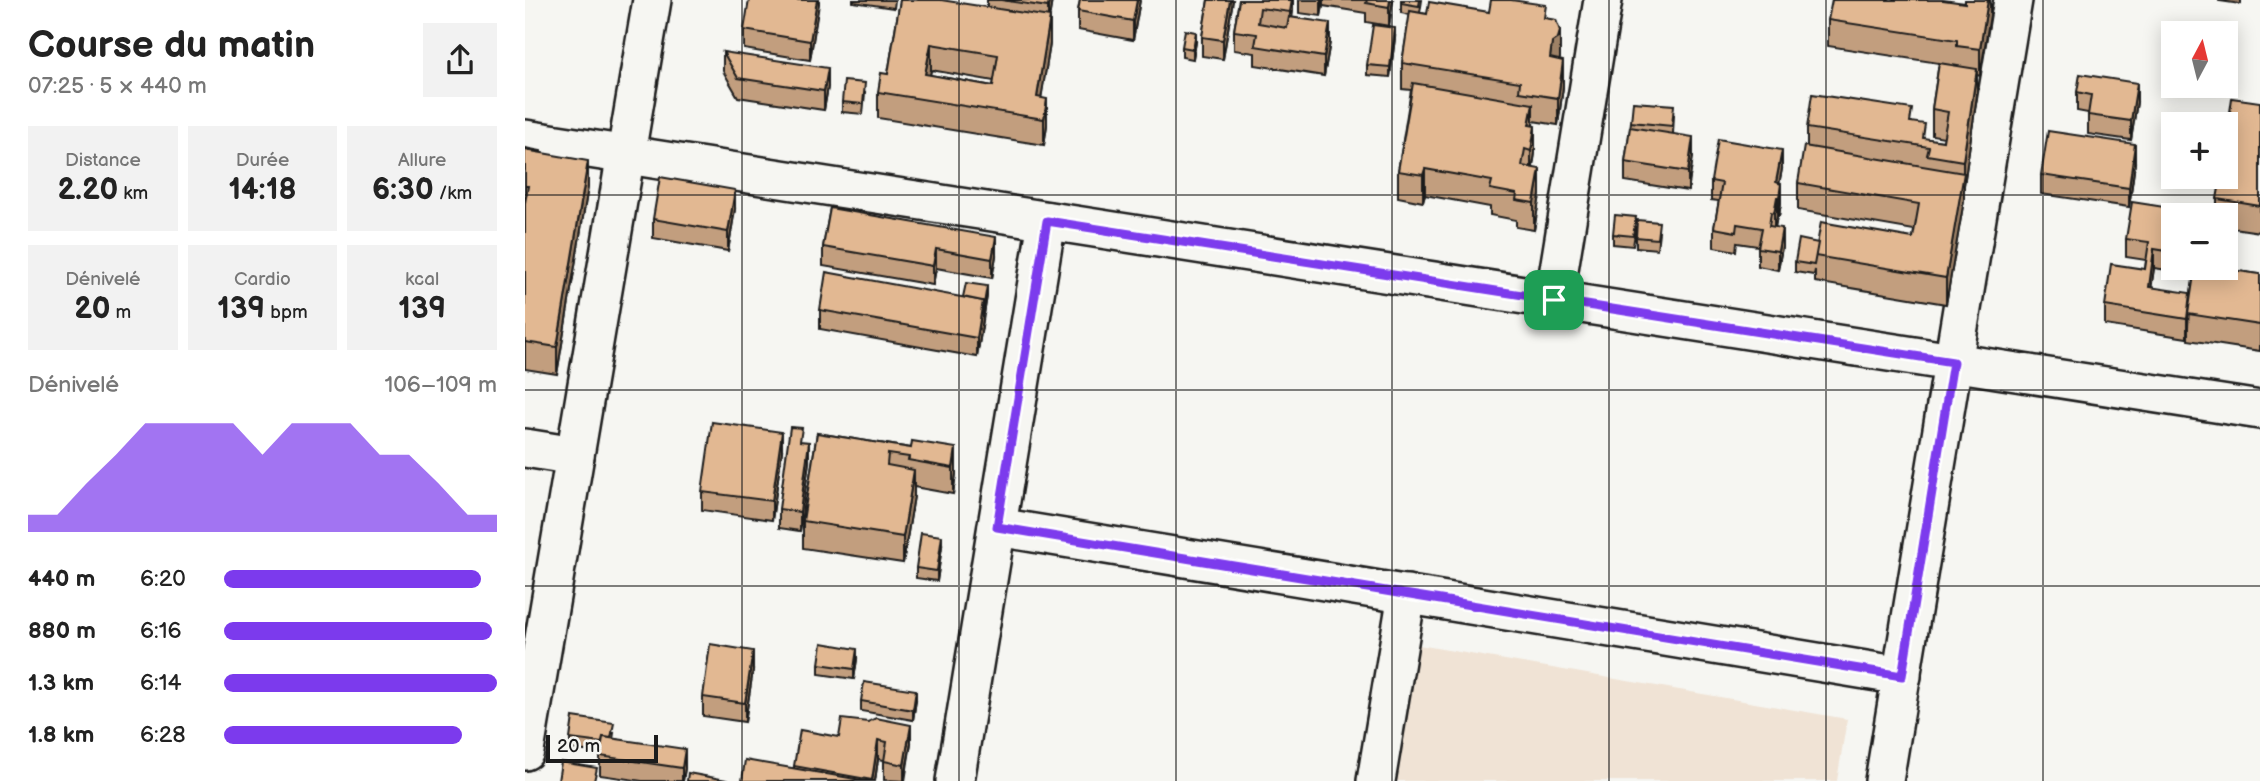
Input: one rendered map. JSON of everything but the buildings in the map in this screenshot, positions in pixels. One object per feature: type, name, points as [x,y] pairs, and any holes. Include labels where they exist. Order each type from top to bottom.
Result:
[{"type":"street","points":[[525,751],[652,0]]},
{"type":"street","points":[[1554,300],[1603,0]]},
{"type":"street","points":[[1884,781],[2013,0]]},
{"type":"street","points":[[525,139],[2260,410]]},
{"type":"street","points":[[955,781],[1047,221]]},
{"type":"street","points":[[525,448],[575,456]]},
{"type":"street","points":[[997,527],[1902,676]]},
{"type":"street","points":[[1376,781],[1407,594]]},
{"type":"shaded area","points":[[1413,644],[1847,719],[1837,781],[1390,781]]},
{"type":"route","points":[[1047,221],[1554,300],[1953,362],[1902,676],[997,527],[1047,221]]}]
